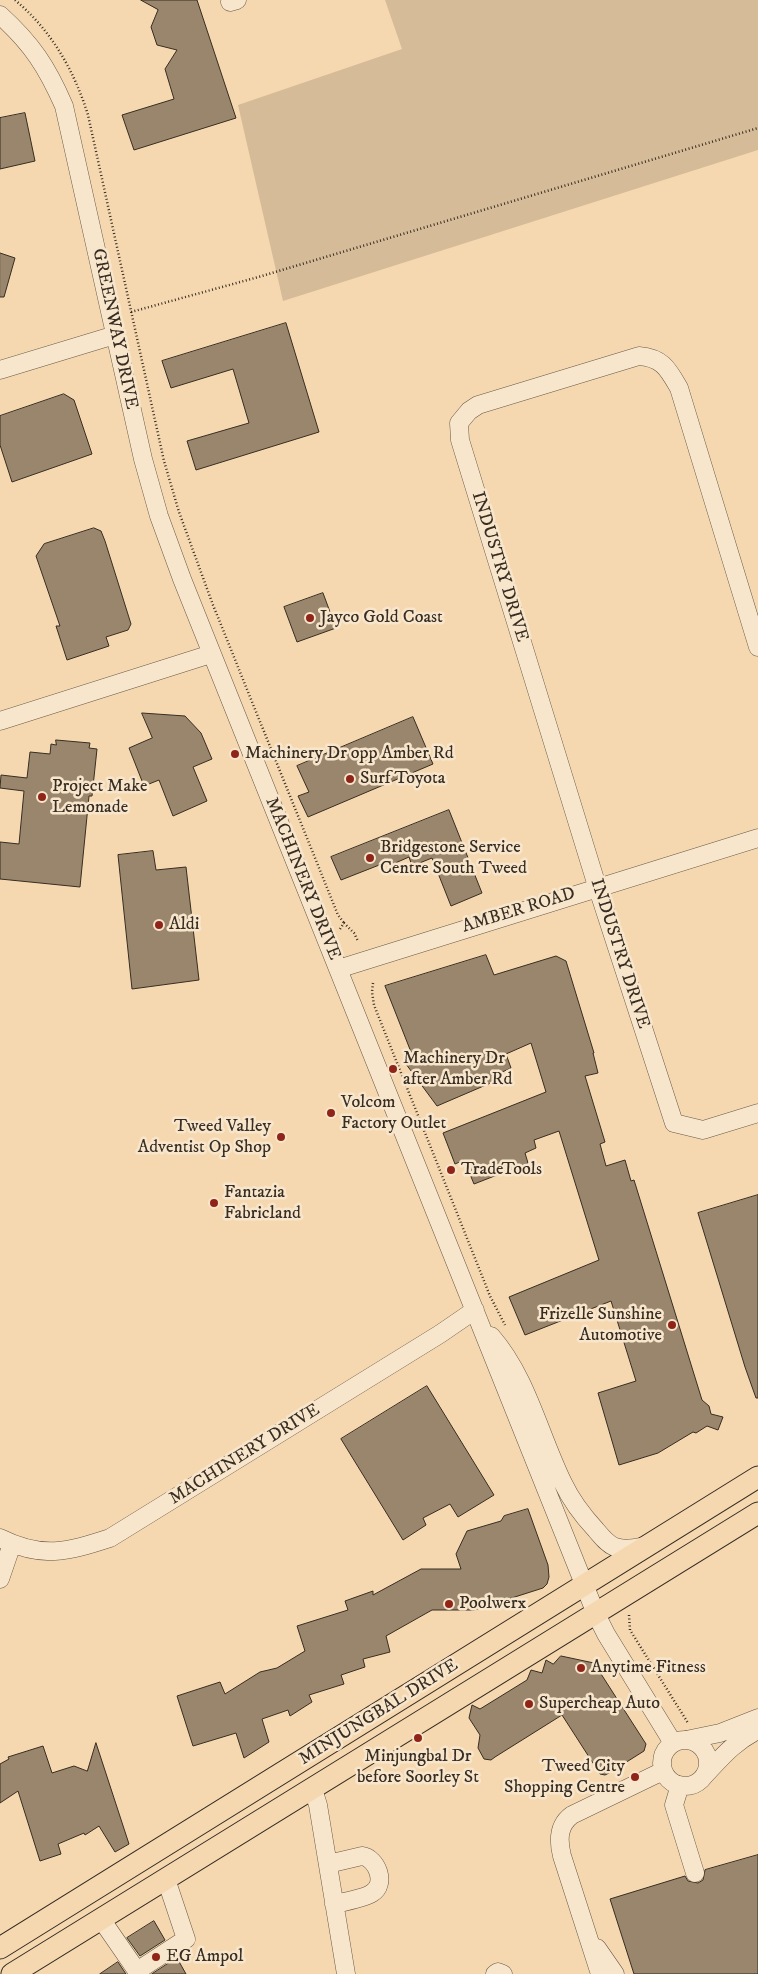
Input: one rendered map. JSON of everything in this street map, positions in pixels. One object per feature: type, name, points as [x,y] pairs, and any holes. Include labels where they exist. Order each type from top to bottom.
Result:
[{"type":"main road","name":"MINJUNGBAL DRIVE","points":[[0,1948],[758,1477]]},
{"type":"main road","name":"MINJUNGBAL DRIVE","points":[[12,1974],[758,1513]]},
{"type":"street","name":"GREENWAY DRIVE","points":[[0,16],[35,51],[52,78],[64,106],[143,459],[159,516],[211,654]]},
{"type":"street","points":[[0,370],[115,335]]},
{"type":"street","name":"INDUSTRY DRIVE","points":[[758,647],[679,388],[667,368],[653,357],[639,356],[478,405],[468,411],[459,423],[460,440],[598,886],[674,1122],[703,1130],[758,1114]]},
{"type":"street","points":[[0,721],[211,654]]},
{"type":"street","name":"MACHINERY DRIVE","points":[[211,654],[596,1614],[606,1634],[682,1736]]},
{"type":"street","name":"AMBER ROAD","points":[[338,969],[598,886],[758,838]]},
{"type":"street","name":"MACHINERY DRIVE","points":[[6,1541],[24,1549],[53,1552],[75,1549],[110,1538],[440,1334],[478,1317]]},
{"type":"street","name":"MACHINERY DRIVE","points":[[478,1317],[509,1359],[563,1482],[589,1522],[605,1541],[616,1548],[626,1549],[646,1546]]},
{"type":"street","points":[[0,1579],[6,1541]]},
{"type":"street","points":[[758,1718],[720,1733],[682,1736],[666,1749],[662,1757],[664,1771],[672,1782],[680,1785],[693,1784],[704,1776],[732,1746],[758,1730]]},
{"type":"street","points":[[682,1736],[698,1744],[707,1755],[708,1764],[704,1776]]},
{"type":"street","points":[[600,1974],[562,1856],[559,1839],[562,1827],[570,1816],[664,1771]]},
{"type":"street","points":[[680,1785],[674,1806],[695,1873]]},
{"type":"street","points":[[313,1789],[318,1805],[346,1974]]},
{"type":"street","points":[[328,1864],[362,1856],[368,1857],[377,1866],[378,1872],[377,1888],[372,1893],[334,1904]]},
{"type":"street","points":[[101,1919],[137,1971],[186,1939],[166,1879]]},
{"type":"street","points":[[587,1934],[615,1974]]},
{"type":"street","points":[[495,1974],[498,1972],[502,1974]]},
{"type":"path","points":[[15,0],[46,30],[73,74],[82,95],[164,461],[179,512],[217,614],[338,915],[354,933],[358,941]]},
{"type":"path","points":[[131,312],[262,276],[758,128]]},
{"type":"path","points":[[340,929],[344,923]]},
{"type":"path","points":[[373,983],[374,1005],[490,1296],[505,1326]]},
{"type":"path","points":[[630,1611],[628,1624],[630,1630],[682,1736]]},
{"type":"shaded area","points":[[385,0],[758,0],[758,150],[283,301],[238,105],[402,49]]},
{"type":"building","points":[[141,0],[197,0],[236,118],[134,150],[122,115],[174,99],[165,69],[177,50],[157,45],[151,27],[158,10]]},
{"type":"building","points":[[25,113],[35,161],[0,169],[0,118]]},
{"type":"building","points":[[0,253],[15,258],[4,297],[0,297]]},
{"type":"building","points":[[286,323],[319,432],[196,470],[187,441],[249,423],[233,369],[171,388],[162,361]]},
{"type":"building","points":[[64,394],[74,400],[92,454],[12,482],[0,445],[0,416]]},
{"type":"building","points":[[94,528],[101,531],[105,541],[131,624],[128,630],[106,637],[109,646],[67,660],[56,626],[60,626],[36,556],[44,544]]},
{"type":"building","name":"Jayco Gold Coast","points":[[323,593],[336,628],[297,642],[284,607]]},
{"type":"building","points":[[142,713],[185,716],[201,733],[212,759],[193,767],[207,801],[173,816],[159,780],[144,786],[129,748],[152,738]]},
{"type":"building","name":"Surf Toyota","points":[[413,717],[433,764],[308,817],[298,796],[309,792],[297,766]]},
{"type":"building","points":[[56,740],[90,743],[89,748],[97,749],[92,796],[89,796],[80,887],[0,879],[0,842],[19,844],[24,791],[0,788],[1,775],[27,778],[30,752],[50,754],[51,744],[56,745]]},
{"type":"building","name":"Bridgestone Service Centre South Tweed","points":[[449,810],[482,893],[451,906],[432,858],[412,866],[409,857],[393,864],[392,860],[341,880],[331,857]]},
{"type":"building","name":"Aldi","points":[[153,851],[156,870],[186,867],[199,980],[132,989],[118,855]]},
{"type":"building","points":[[486,955],[494,975],[556,956],[566,961],[594,1053],[598,1073],[585,1076],[605,1142],[600,1144],[606,1166],[625,1160],[631,1181],[634,1180],[702,1400],[709,1406],[711,1414],[723,1417],[718,1430],[707,1426],[696,1433],[693,1432],[658,1453],[619,1465],[598,1393],[636,1381],[611,1301],[525,1335],[509,1297],[599,1260],[559,1131],[534,1140],[536,1148],[525,1153],[528,1163],[474,1184],[464,1160],[455,1164],[443,1133],[546,1092],[531,1043],[506,1054],[511,1068],[500,1073],[501,1076],[492,1080],[493,1082],[437,1106],[403,1060],[411,1052],[385,986]]},
{"type":"building","points":[[758,1195],[758,1398],[756,1398],[698,1213]]},
{"type":"building","points":[[427,1386],[494,1495],[458,1517],[450,1504],[423,1518],[426,1525],[403,1540],[341,1439]]},
{"type":"building","points":[[528,1509],[548,1565],[549,1577],[547,1584],[543,1588],[474,1610],[432,1610],[386,1636],[390,1652],[363,1659],[365,1667],[341,1675],[344,1684],[309,1695],[312,1702],[290,1716],[288,1710],[262,1719],[269,1742],[244,1758],[236,1733],[193,1746],[177,1696],[220,1682],[225,1694],[260,1672],[277,1668],[305,1651],[297,1626],[348,1610],[345,1601],[373,1591],[373,1595],[421,1569],[461,1569],[456,1554],[467,1531],[501,1521],[504,1516]]},
{"type":"building","points":[[561,1656],[594,1663],[646,1744],[644,1751],[609,1773],[605,1775],[600,1774],[562,1715],[491,1760],[484,1759],[478,1748],[480,1735],[469,1718],[472,1705],[480,1709],[527,1680],[531,1670],[542,1673],[546,1660],[553,1664]]},
{"type":"building","points":[[96,1743],[129,1844],[115,1852],[99,1826],[85,1835],[84,1833],[58,1844],[61,1854],[40,1861],[18,1791],[0,1803],[0,1764],[9,1759],[8,1757],[43,1746],[52,1773],[74,1766],[87,1771]]},
{"type":"building","points":[[758,1855],[758,1974],[634,1974],[610,1899],[685,1876],[688,1881],[698,1883],[703,1880],[705,1870]]},
{"type":"building","points":[[154,1921],[165,1940],[140,1956],[127,1938]]},
{"type":"building","points":[[177,1958],[186,1974],[152,1974]]},
{"type":"building","points":[[118,1962],[126,1974],[100,1974]]},
{"type":"place","name":"Jayco Gold Coast","points":[[310,618]]},
{"type":"place","name":"Machinery Dr opp Amber Rd","points":[[235,754]]},
{"type":"place","name":"Surf Toyota","points":[[350,779]]},
{"type":"place","name":"Project Make Lemonade","points":[[42,797]]},
{"type":"place","name":"Bridgestone Service Centre South Tweed","points":[[370,858]]},
{"type":"place","name":"Aldi","points":[[159,925]]},
{"type":"place","name":"Machinery Dr after Amber Rd","points":[[393,1069]]},
{"type":"place","name":"Volcom Factory Outlet","points":[[331,1113]]},
{"type":"place","name":"Tweed Valley Adventist Op Shop","points":[[281,1137]]},
{"type":"place","name":"TradeTools","points":[[451,1170]]},
{"type":"place","name":"Fantazia Fabricland","points":[[214,1203]]},
{"type":"place","name":"Frizelle Sunshine Automotive","points":[[672,1325]]},
{"type":"place","name":"Poolwerx","points":[[449,1604]]},
{"type":"place","name":"Anytime Fitness","points":[[581,1668]]},
{"type":"place","name":"Supercheap Auto","points":[[529,1704]]},
{"type":"place","name":"Minjungbal Dr before Soorley St","points":[[418,1738]]},
{"type":"place","name":"Tweed City Shopping Centre","points":[[635,1777]]},
{"type":"place","name":"EG Ampol","points":[[156,1957]]}]
